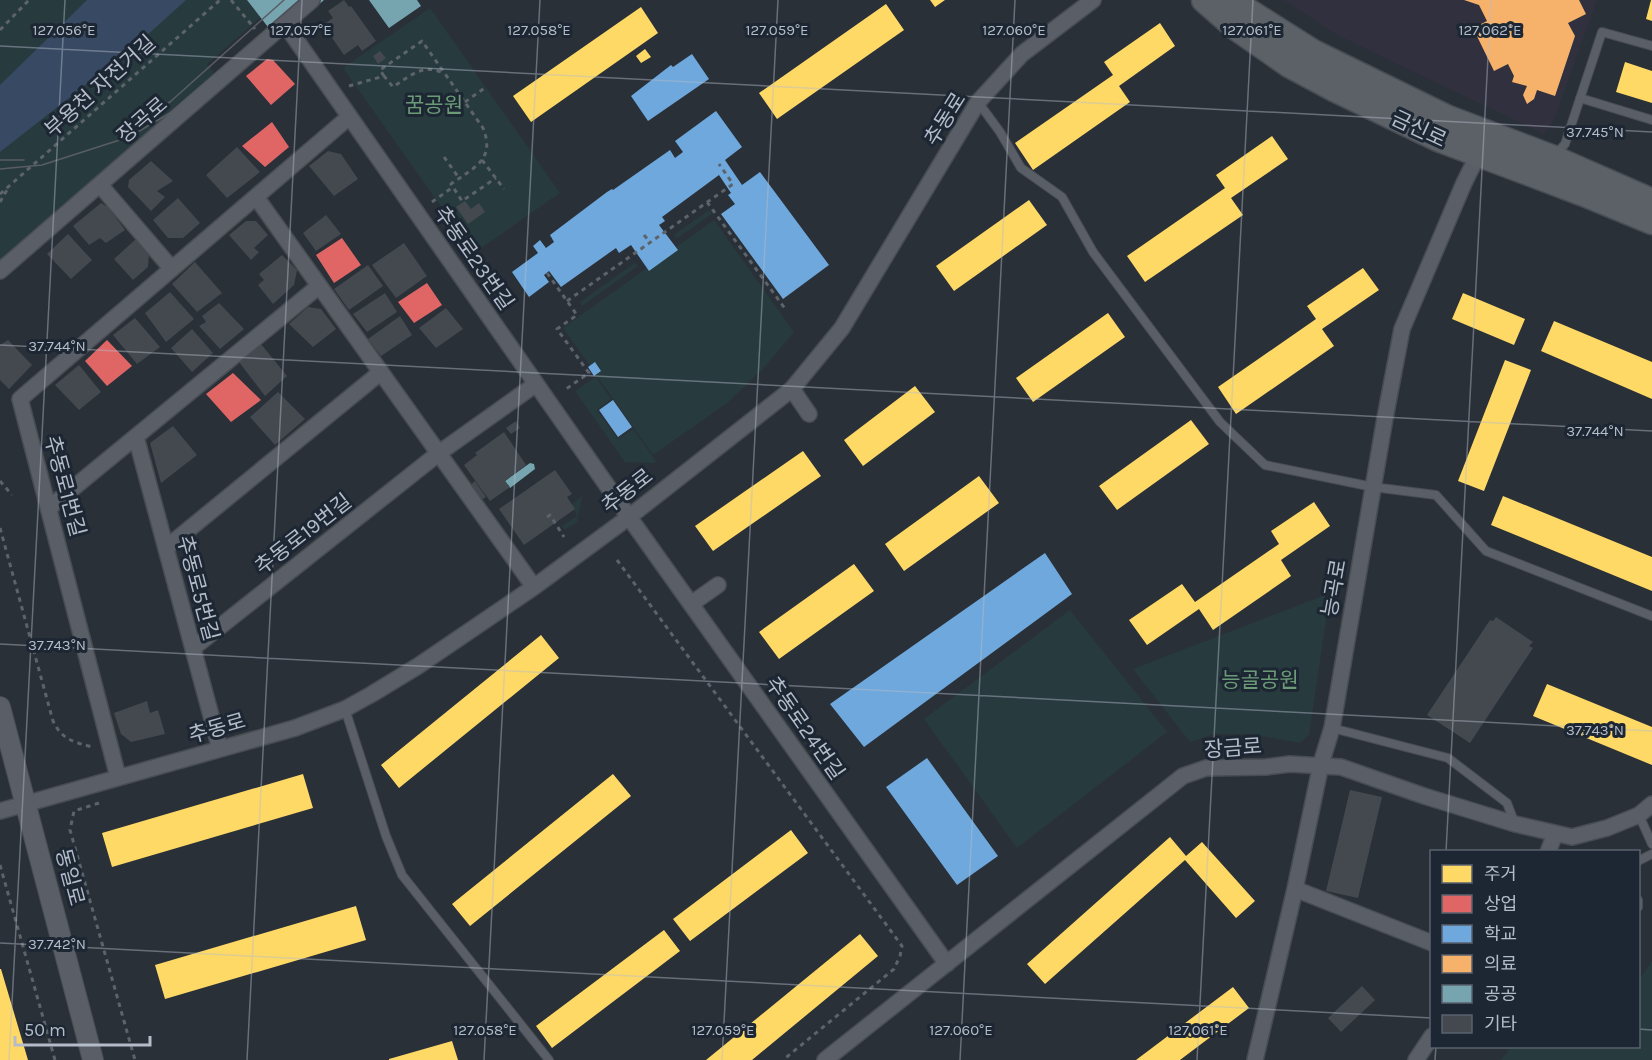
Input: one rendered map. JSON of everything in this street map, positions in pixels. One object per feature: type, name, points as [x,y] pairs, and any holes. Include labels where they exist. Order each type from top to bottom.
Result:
[{"type":"main road","name":"금신로","points":[[1204,0],[1236,28],[1290,65],[1427,134],[1554,158],[1652,201]]},
{"type":"main road","name":"금신로","points":[[1231,0],[1313,52],[1446,117],[1484,144],[1584,194],[1652,222]]},
{"type":"street","name":"장곡로","points":[[0,272],[312,0]]},
{"type":"street","name":"추동로","points":[[0,811],[295,728],[345,709],[418,666],[534,587],[629,517],[792,389],[842,328],[978,102],[1022,54],[1094,0]]},
{"type":"street","name":"추동로23번길","points":[[285,24],[629,517]]},
{"type":"street","name":"추동로1번길","points":[[118,777],[20,399],[349,117]]},
{"type":"street","name":"능곡로","points":[[1255,1060],[1295,889],[1321,764],[1332,728],[1402,329],[1464,183],[1484,144]]},
{"type":"street","points":[[100,184],[172,269]]},
{"type":"street","points":[[256,197],[534,587]]},
{"type":"street","points":[[49,508],[319,286]]},
{"type":"street","points":[[166,548],[381,372]]},
{"type":"street","name":"추동로19번길","points":[[193,648],[439,453],[536,384]]},
{"type":"street","points":[[792,389],[809,414]]},
{"type":"street","name":"추동로5번길","points":[[136,437],[220,749]]},
{"type":"street","name":"추동로24번길","points":[[629,517],[947,964]]},
{"type":"street","points":[[691,604],[718,585]]},
{"type":"street","name":"동일로","points":[[0,707],[93,1060]]},
{"type":"street","name":"장금로","points":[[825,1060],[1183,776],[1206,768],[1321,764],[1341,766],[1424,796],[1515,824],[1572,837],[1586,834],[1648,809]]},
{"type":"street","points":[[1549,850],[1555,834]]},
{"type":"street","points":[[1295,889],[1430,944]]},
{"type":"street","points":[[1416,1060],[1430,1037]]},
{"type":"lane","points":[[1554,158],[1565,144],[1602,32],[1652,46]]},
{"type":"lane","points":[[1580,98],[1652,120]]},
{"type":"lane","points":[[978,102],[1000,132],[1021,168],[1062,197],[1093,252],[1220,422],[1265,465],[1373,487],[1436,495],[1486,551],[1652,616]]},
{"type":"lane","points":[[345,709],[386,837],[402,875],[549,1060]]},
{"type":"lane","points":[[1332,728],[1448,758],[1507,803],[1515,824]]},
{"type":"lane","points":[[1648,809],[1652,844]]},
{"type":"path","points":[[0,30],[29,0]]},
{"type":"path","name":"부용천 자전거길","points":[[0,194],[219,0]]},
{"type":"path","points":[[231,0],[251,24]]},
{"type":"path","points":[[445,74],[435,69],[425,68],[393,87],[380,70],[422,41],[465,102],[486,135],[487,150],[482,160],[475,168],[451,184],[462,201],[496,178]]},
{"type":"path","points":[[349,86],[384,76]]},
{"type":"path","points":[[465,102],[486,87]]},
{"type":"path","points":[[444,157],[459,178]]},
{"type":"path","points":[[482,160],[504,189]]},
{"type":"path","points":[[567,301],[733,184],[719,164]]},
{"type":"path","points":[[432,202],[453,187]]},
{"type":"path","points":[[0,202],[8,188]]},
{"type":"path","points":[[707,202],[786,310]]},
{"type":"path","points":[[644,235],[650,242]]},
{"type":"path","points":[[547,273],[577,315],[557,329],[589,373],[566,389]]},
{"type":"path","points":[[0,481],[12,495]]},
{"type":"path","points":[[547,517],[550,515],[564,537]]},
{"type":"path","points":[[0,528],[53,722],[57,730],[70,741],[92,747]]},
{"type":"path","points":[[617,560],[902,946],[894,969],[783,1060]]},
{"type":"path","points":[[99,803],[74,811],[70,830],[135,1060]]},
{"type":"path","points":[[0,865],[55,1060]]},
{"type":"shaded area","points":[[1284,0],[1597,0],[1554,120],[1544,134],[1337,35]]},
{"type":"green space","points":[[0,0],[281,0],[207,64],[222,84],[0,273]]},
{"type":"green space","name":"꿈공원","points":[[430,8],[560,193],[474,253],[343,68]]},
{"type":"green space","points":[[709,210],[712,214],[676,239],[674,235]]},
{"type":"green space","points":[[714,220],[794,332],[762,370],[727,403],[653,455],[563,328]]},
{"type":"green space","points":[[635,263],[638,266],[582,306],[580,302]]},
{"type":"green space","points":[[596,377],[611,399],[597,410],[618,439],[633,429],[656,461],[654,463],[625,462],[575,391]]},
{"type":"green space","points":[[582,496],[577,522],[565,530],[562,526],[577,516],[572,504]]},
{"type":"green space","name":"능골공원","points":[[1325,595],[1329,600],[1309,735],[1300,743],[1251,734],[1214,734],[1190,742],[1133,669]]},
{"type":"green space","points":[[1070,610],[1167,732],[1017,848],[924,719]]},
{"type":"green space","points":[[1652,961],[1652,1060],[1501,1060],[1510,1048],[1640,1048],[1640,979]]},
{"type":"water","points":[[87,0],[186,0],[134,47],[0,152],[0,85]]},
{"type":"building: 주거","points":[[930,0],[945,0],[935,7]]},
{"type":"building: 주거","points":[[1652,0],[1652,21],[1646,19]]},
{"type":"building: 주거","points":[[886,4],[904,30],[777,119],[759,93]]},
{"type":"building: 주거","points":[[641,7],[658,33],[531,122],[513,96]]},
{"type":"building: 주거","points":[[1160,23],[1175,46],[1119,86],[1130,102],[1033,170],[1015,143],[1113,75],[1104,62]]},
{"type":"building: 주거","points":[[645,49],[651,57],[641,63],[636,56]]},
{"type":"building: 주거","points":[[1625,62],[1652,71],[1652,103],[1616,92]]},
{"type":"building: 주거","points":[[1272,136],[1288,159],[1231,198],[1243,215],[1145,282],[1127,256],[1225,188],[1216,175]]},
{"type":"building: 주거","points":[[1029,200],[1047,225],[954,291],[936,266]]},
{"type":"building: 주거","points":[[1363,268],[1379,290],[1322,329],[1334,346],[1236,414],[1218,387],[1316,319],[1307,306]]},
{"type":"building: 주거","points":[[1463,293],[1525,319],[1514,345],[1452,319]]},
{"type":"building: 주거","points":[[1108,313],[1125,337],[1033,402],[1016,378]]},
{"type":"building: 주거","points":[[1554,321],[1652,362],[1652,399],[1541,351]]},
{"type":"building: 주거","points":[[1505,360],[1531,370],[1484,491],[1458,481]]},
{"type":"building: 주거","points":[[915,386],[935,412],[863,466],[844,440]]},
{"type":"building: 주거","points":[[1191,420],[1209,444],[1117,510],[1099,486]]},
{"type":"building: 주거","points":[[803,451],[821,476],[713,551],[695,526]]},
{"type":"building: 주거","points":[[979,476],[999,503],[904,571],[885,544]]},
{"type":"building: 주거","points":[[1503,496],[1652,557],[1652,591],[1491,525]]},
{"type":"building: 주거","points":[[1314,502],[1330,526],[1281,560],[1291,576],[1213,630],[1199,609],[1147,645],[1129,620],[1182,584],[1195,602],[1279,544],[1271,531]]},
{"type":"building: 주거","points":[[854,564],[874,591],[779,659],[759,632]]},
{"type":"building: 주거","points":[[541,635],[559,658],[399,788],[381,765]]},
{"type":"building: 주거","points":[[1547,684],[1652,727],[1652,765],[1533,716]]},
{"type":"building: 주거","points":[[303,774],[313,808],[112,867],[102,833]]},
{"type":"building: 주거","points":[[613,774],[631,796],[470,926],[452,904]]},
{"type":"building: 주거","points":[[791,830],[808,853],[690,941],[673,919]]},
{"type":"building: 주거","points":[[1170,837],[1186,856],[1202,842],[1255,901],[1236,918],[1185,860],[1045,984],[1027,964]]},
{"type":"building: 주거","points":[[356,906],[366,940],[165,999],[155,965]]},
{"type":"building: 주거","points":[[664,930],[680,951],[552,1048],[536,1026]]},
{"type":"building: 주거","points":[[860,934],[878,956],[752,1060],[706,1060]]},
{"type":"building: 주거","points":[[1,969],[28,1060],[0,1060]]},
{"type":"building: 주거","points":[[1233,987],[1249,1008],[1180,1060],[1136,1060]]},
{"type":"building: 주거","points":[[452,1041],[458,1060],[389,1060],[389,1059]]},
{"type":"building: 상업","points":[[267,59],[273,60],[295,84],[271,105],[246,76]]},
{"type":"building: 상업","points":[[272,122],[289,147],[265,167],[242,146]]},
{"type":"building: 상업","points":[[342,238],[361,265],[334,283],[316,255]]},
{"type":"building: 상업","points":[[427,283],[442,305],[414,323],[398,302]]},
{"type":"building: 상업","points":[[107,340],[132,366],[107,386],[85,361]]},
{"type":"building: 상업","points":[[233,373],[261,400],[231,422],[206,394]]},
{"type":"building: 학교","points":[[692,54],[709,79],[648,121],[631,96],[671,65],[673,67]]},
{"type":"building: 학교","points":[[716,111],[742,147],[725,160],[742,185],[760,172],[829,265],[783,299],[721,214],[735,204],[728,195],[731,193],[719,175],[662,217],[665,221],[659,225],[678,250],[649,271],[631,245],[619,253],[616,248],[561,287],[549,271],[544,275],[549,282],[529,297],[512,272],[538,253],[533,246],[540,240],[546,248],[554,242],[550,235],[607,192],[670,150],[675,158],[683,152],[675,141]]},
{"type":"building: 학교","points":[[595,362],[601,371],[594,376],[588,367]]},
{"type":"building: 학교","points":[[613,400],[632,427],[618,437],[599,410]]},
{"type":"building: 학교","points":[[1045,553],[1072,594],[864,747],[830,704]]},
{"type":"building: 학교","points":[[927,758],[998,856],[957,885],[886,787]]},
{"type":"building: 의료","points":[[1464,0],[1579,0],[1586,14],[1568,23],[1575,36],[1555,96],[1537,90],[1534,99],[1527,104],[1523,95],[1527,86],[1512,82],[1514,76],[1508,64],[1494,71],[1473,28],[1487,21],[1479,5]]},
{"type":"building: 공공","points":[[247,0],[324,0],[278,40]]},
{"type":"building: 공공","points":[[369,0],[417,0],[421,6],[389,28]]},
{"type":"building: 공공","points":[[530,463],[534,464],[535,469],[510,488],[505,481]]},
{"type":"building: 기타","points":[[344,0],[349,7],[351,6],[376,41],[362,51],[358,45],[344,55],[323,25],[333,18],[328,11]]},
{"type":"building: 기타","points":[[380,51],[386,58],[378,64],[373,56]]},
{"type":"building: 기타","points":[[237,147],[260,172],[227,198],[206,175]]},
{"type":"building: 기타","points":[[328,151],[341,154],[358,179],[334,196],[309,166]]},
{"type":"building: 기타","points":[[151,161],[173,181],[157,191],[165,197],[151,211],[128,187],[129,180]]},
{"type":"building: 기타","points":[[178,198],[200,223],[183,238],[168,238],[153,220]]},
{"type":"building: 기타","points":[[465,201],[471,209],[479,203],[485,212],[468,224],[456,207]]},
{"type":"building: 기타","points":[[101,203],[108,207],[125,230],[106,243],[100,238],[89,245],[73,226]]},
{"type":"building: 기타","points":[[326,215],[341,234],[316,251],[303,233]]},
{"type":"building: 기타","points":[[246,221],[256,221],[268,235],[254,248],[259,252],[251,260],[229,235]]},
{"type":"building: 기타","points":[[68,234],[92,260],[71,279],[47,254]]},
{"type":"building: 기타","points":[[136,239],[149,253],[148,267],[133,280],[114,259]]},
{"type":"building: 기타","points":[[404,243],[427,276],[396,298],[372,265]]},
{"type":"building: 기타","points":[[282,255],[297,270],[294,285],[273,304],[258,285],[264,280],[259,274]]},
{"type":"building: 기타","points":[[195,262],[222,293],[197,312],[172,284]]},
{"type":"building: 기타","points":[[368,265],[383,286],[349,310],[334,289]]},
{"type":"building: 기타","points":[[170,292],[194,319],[166,342],[145,313]]},
{"type":"building: 기타","points":[[385,293],[397,312],[367,332],[353,314]]},
{"type":"building: 기타","points":[[219,303],[244,329],[220,349],[199,326],[206,322],[202,316]]},
{"type":"building: 기타","points":[[308,307],[321,309],[336,329],[313,347],[289,324]]},
{"type":"building: 기타","points":[[446,308],[463,329],[436,348],[419,328]]},
{"type":"building: 기타","points":[[400,316],[412,335],[381,356],[368,339]]},
{"type":"building: 기타","points":[[135,318],[160,347],[137,364],[113,335]]},
{"type":"building: 기타","points":[[192,329],[213,353],[192,372],[171,348]]},
{"type":"building: 기타","points":[[8,340],[32,365],[9,389],[0,380],[0,345]]},
{"type":"building: 기타","points":[[261,344],[287,376],[265,396],[239,362]]},
{"type":"building: 기타","points":[[79,365],[101,392],[79,410],[55,385]]},
{"type":"building: 기타","points":[[278,392],[305,419],[275,445],[250,417]]},
{"type":"building: 기타","points":[[516,421],[520,428],[511,434],[506,428]]},
{"type":"building: 기타","points":[[173,426],[197,455],[161,483],[150,443]]},
{"type":"building: 기타","points":[[504,432],[526,465],[505,481],[510,487],[490,501],[464,465],[477,455],[475,453]]},
{"type":"building: 기타","points":[[555,470],[572,494],[567,497],[575,509],[524,545],[499,509]]},
{"type":"building: 기타","points":[[475,481],[486,497],[480,501],[469,486]]},
{"type":"building: 기타","points":[[1496,617],[1533,642],[1529,646],[1533,648],[1470,743],[1427,715],[1490,620],[1493,621]]},
{"type":"building: 기타","points":[[147,701],[150,713],[158,710],[165,734],[131,742],[121,734],[114,713]]},
{"type":"building: 기타","points":[[1350,790],[1382,797],[1358,898],[1326,891]]},
{"type":"building: 기타","points":[[1362,986],[1375,1000],[1341,1032],[1328,1018]]},
{"type":"tram line","points":[[137,122],[170,102],[284,0]]},
{"type":"tram line","points":[[0,169],[42,165],[129,137],[170,113],[302,0]]},
{"type":"tram line","points":[[0,160],[24,160]]}]
